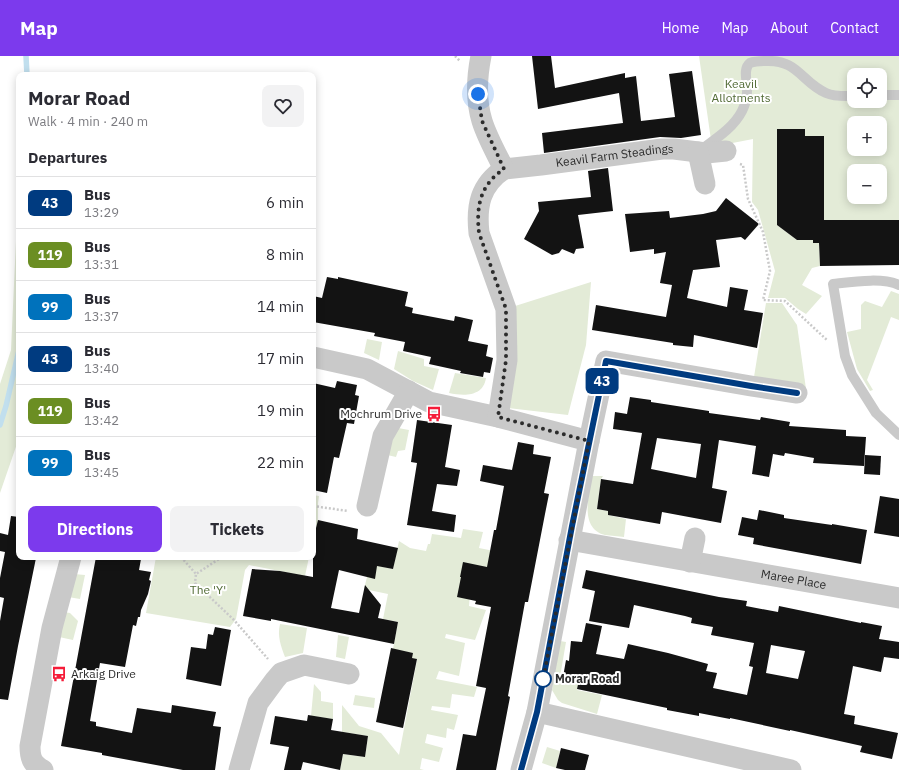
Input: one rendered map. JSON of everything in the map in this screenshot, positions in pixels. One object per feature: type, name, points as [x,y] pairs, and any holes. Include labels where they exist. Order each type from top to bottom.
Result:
[{"type":"street","points":[[481,56],[478,83],[479,104],[482,121],[504,169],[496,174],[488,183],[478,206],[479,233],[506,309],[506,360],[498,417]]},
{"type":"street","name":"Keavil Farm Steadings","points":[[504,169],[662,149],[706,153],[726,151]]},
{"type":"street","points":[[698,152],[705,184]]},
{"type":"street","points":[[316,358],[367,369],[429,402],[498,417],[589,441]]},
{"type":"street","points":[[521,770],[537,712],[569,540],[606,361],[797,393]]},
{"type":"street","points":[[367,506],[383,436],[408,391]]},
{"type":"street","points":[[690,562],[695,538]]},
{"type":"street","name":"Maree Place","points":[[569,540],[690,562],[898,595]]},
{"type":"street","points":[[34,768],[30,756],[30,746],[52,628],[70,560]]},
{"type":"street","points":[[240,770],[258,703],[274,680],[281,673],[304,666],[349,674]]},
{"type":"street","points":[[537,712],[725,763],[791,770]]},
{"type":"lane","points":[[698,152],[727,129],[743,110],[747,92],[747,65],[753,62],[771,58],[790,65],[814,85],[828,94],[847,96]]},
{"type":"lane","points":[[887,95],[899,95]]},
{"type":"lane","points":[[899,285],[871,281],[833,284],[845,356],[852,376],[876,413],[899,435]]},
{"type":"path","points":[[726,151],[732,162],[742,165],[748,199],[763,232],[770,272],[763,300],[785,301],[845,356]]},
{"type":"path","points":[[316,506],[358,512],[367,506]]},
{"type":"path","points":[[184,560],[196,574],[195,583],[234,620],[281,673]]},
{"type":"path","points":[[196,574],[217,560]]},
{"type":"green space","name":"Keavil Allotments","points":[[699,56],[899,56],[899,220],[824,220],[824,136],[805,136],[805,129],[777,129],[777,225],[797,240],[813,240],[813,243],[819,243],[820,266],[812,268],[802,285],[822,296],[806,314],[785,298],[768,298],[775,271],[758,210],[752,202],[753,139],[712,147]]},
{"type":"green space","points":[[16,241],[16,447],[0,493],[0,384],[11,350]]},
{"type":"green space","points":[[591,282],[586,345],[568,415],[500,407],[506,309]]},
{"type":"green space","points":[[891,291],[899,294],[899,320],[891,317],[867,380],[873,390],[870,391],[857,369],[847,332],[861,329],[861,305],[865,301],[882,307]]},
{"type":"green space","points":[[766,303],[782,303],[797,325],[806,389],[753,383]]},
{"type":"green space","points":[[367,339],[382,342],[379,360],[364,353]]},
{"type":"green space","points":[[398,351],[424,359],[424,366],[439,369],[433,390],[413,381],[394,369]]},
{"type":"green space","points":[[455,373],[486,378],[481,389],[477,392],[467,395],[449,393]]},
{"type":"green space","points":[[393,427],[409,430],[405,450],[398,451],[396,457],[383,454]]},
{"type":"green space","points":[[592,476],[603,476],[601,479],[597,509],[608,511],[608,515],[626,519],[624,537],[605,535],[597,531],[592,526],[589,518],[588,501]]},
{"type":"green space","points":[[316,496],[319,496],[318,520],[316,528]]},
{"type":"green space","points":[[463,529],[483,532],[479,548],[499,552],[470,594],[469,606],[486,610],[475,640],[446,634],[445,638],[465,643],[459,676],[439,671],[436,679],[477,687],[474,697],[452,694],[450,708],[432,706],[431,710],[458,715],[454,730],[447,728],[446,738],[427,734],[425,743],[443,748],[439,762],[422,758],[420,769],[424,770],[340,770],[343,754],[365,757],[368,736],[342,732],[342,705],[359,726],[381,733],[399,755],[417,660],[412,658],[412,653],[393,649],[398,622],[383,619],[388,594],[364,589],[367,577],[375,565],[393,569],[399,541],[410,548],[426,551],[428,544],[430,544],[432,534],[461,538]]},
{"type":"green space","name":"The 'Y'","points":[[155,560],[308,560],[305,576],[249,565],[245,570],[236,619],[230,627],[146,613]]},
{"type":"green space","points":[[74,574],[85,575],[80,599],[68,597]]},
{"type":"green space","points":[[64,612],[70,613],[78,621],[73,640],[59,637]]},
{"type":"green space","points":[[280,624],[307,628],[303,653],[285,657],[279,637]]},
{"type":"green space","points":[[338,635],[349,637],[345,659],[336,657]]},
{"type":"green space","points":[[560,641],[566,642],[560,677],[579,681],[577,690],[602,695],[597,714],[562,703],[558,700],[552,690]]},
{"type":"green space","points":[[314,684],[321,692],[321,701],[333,703],[333,719],[311,716]]},
{"type":"green space","points":[[355,695],[375,698],[374,708],[353,705]]},
{"type":"green space","points":[[547,747],[560,751],[556,768],[542,763]]},
{"type":"building","points":[[532,56],[551,56],[555,88],[625,73],[625,78],[636,76],[641,121],[675,117],[669,74],[692,71],[701,135],[681,138],[660,137],[544,153],[542,133],[623,123],[619,93],[538,109]]},
{"type":"building","points":[[777,129],[805,129],[805,136],[824,136],[824,220],[899,220],[899,265],[820,266],[819,243],[813,243],[813,240],[797,240],[777,225]]},
{"type":"building","points":[[608,168],[613,211],[578,215],[584,248],[576,249],[574,254],[562,249],[559,253],[552,255],[524,239],[539,211],[538,202],[591,197],[588,171]]},
{"type":"building","points":[[726,198],[759,224],[745,240],[741,237],[716,240],[720,267],[693,270],[687,298],[727,307],[730,287],[748,290],[744,310],[763,313],[757,348],[694,335],[693,347],[673,345],[673,343],[592,330],[596,305],[666,317],[672,285],[660,283],[666,252],[654,254],[654,249],[630,252],[625,214],[669,211],[670,218],[703,214],[716,211]]},
{"type":"building","points":[[327,277],[338,279],[338,277],[408,292],[405,306],[413,308],[412,313],[454,321],[455,316],[473,320],[468,341],[488,345],[486,356],[493,358],[490,373],[484,372],[483,377],[460,373],[461,371],[429,364],[431,357],[403,351],[405,342],[374,336],[375,333],[316,323],[316,297],[322,298]]},
{"type":"building","points":[[337,381],[357,385],[355,395],[359,396],[354,424],[347,423],[339,458],[334,457],[327,493],[316,491],[316,384],[335,388]]},
{"type":"building","points":[[630,397],[651,400],[651,402],[709,411],[709,413],[760,420],[761,417],[790,422],[789,426],[846,430],[846,436],[866,437],[864,466],[813,463],[814,458],[785,453],[784,456],[773,454],[769,477],[752,474],[756,446],[719,440],[712,488],[727,491],[721,523],[662,512],[660,524],[608,515],[608,511],[597,509],[601,479],[633,484],[642,433],[613,429],[615,412],[627,414]],"holes":[[[657,438],[701,444],[696,478],[651,469]]]},
{"type":"building","points":[[417,420],[452,425],[445,467],[460,470],[457,486],[437,484],[432,511],[456,515],[454,532],[407,525],[417,463],[411,462]]},
{"type":"building","points":[[518,442],[534,445],[533,454],[551,457],[544,493],[549,494],[528,602],[525,602],[508,696],[510,697],[496,770],[456,770],[463,734],[476,736],[486,688],[476,686],[491,607],[475,604],[476,601],[457,597],[460,577],[463,562],[487,567],[494,530],[496,530],[504,486],[480,481],[483,465],[512,470]]},
{"type":"building","points":[[865,455],[881,456],[880,475],[864,474]]},
{"type":"building","points":[[880,496],[899,499],[899,537],[874,533]]},
{"type":"building","points":[[759,510],[784,515],[784,518],[867,530],[861,564],[753,544],[754,538],[738,535],[742,517],[757,520]]},
{"type":"building","points":[[11,516],[16,517],[16,560],[36,560],[8,700],[0,699],[0,621],[4,598],[0,597],[0,578],[5,552],[0,551],[0,533],[8,535]]},
{"type":"building","points":[[318,520],[358,529],[357,539],[398,548],[393,569],[377,566],[375,579],[339,570],[331,608],[359,613],[365,585],[381,605],[378,618],[398,622],[394,644],[271,619],[271,621],[243,616],[252,569],[280,571],[313,577],[313,560],[316,560],[316,528]]},
{"type":"building","points":[[95,560],[141,560],[139,570],[151,572],[149,580],[151,581],[140,617],[138,617],[136,626],[133,625],[125,667],[100,663],[90,721],[96,722],[96,726],[132,733],[137,708],[171,713],[172,705],[216,712],[213,726],[221,727],[215,770],[183,770],[61,746]]},
{"type":"building","points":[[586,570],[719,597],[747,601],[746,606],[778,612],[779,606],[882,626],[879,639],[899,642],[899,659],[884,657],[881,672],[853,666],[844,714],[855,716],[854,724],[898,733],[892,759],[860,752],[862,746],[790,730],[730,718],[699,713],[699,716],[667,710],[667,708],[577,689],[579,680],[563,677],[566,660],[569,661],[571,641],[582,642],[586,623],[602,626],[596,654],[624,659],[628,644],[708,664],[706,671],[717,673],[713,688],[747,695],[753,667],[749,666],[754,643],[711,635],[713,627],[691,623],[692,618],[685,616],[634,605],[629,628],[589,621],[595,591],[582,588]],"holes":[[[771,645],[805,651],[798,679],[766,673]]]},
{"type":"building","points":[[215,627],[231,630],[221,686],[186,679],[191,647],[206,649],[208,634],[213,635]]},
{"type":"building","points":[[391,648],[413,653],[412,658],[417,659],[403,728],[376,722]]},
{"type":"building","points":[[308,715],[333,719],[331,730],[368,736],[365,757],[343,754],[340,770],[303,762],[301,770],[284,770],[289,747],[270,744],[275,716],[307,721]]},
{"type":"building","points":[[561,748],[589,755],[585,770],[565,770],[556,768]]},
{"type":"waterway","points":[[26,56],[27,72]]},
{"type":"waterway","points":[[0,425],[16,363]]},
{"type":"bus line","name":"43","points":[[521,770],[537,712],[572,526],[606,361],[797,393]]},
{"type":"place","name":"Mochrum Drive","points":[[434,414]]},
{"type":"place","name":"Arkaig Drive","points":[[59,674]]},
{"type":"place","name":"Morar Road","points":[[543,679]]},
{"type":"route","points":[[478,94],[482,121],[504,169],[496,174],[488,183],[478,206],[479,233],[506,309],[506,360],[498,417],[589,441],[543,679]]}]
